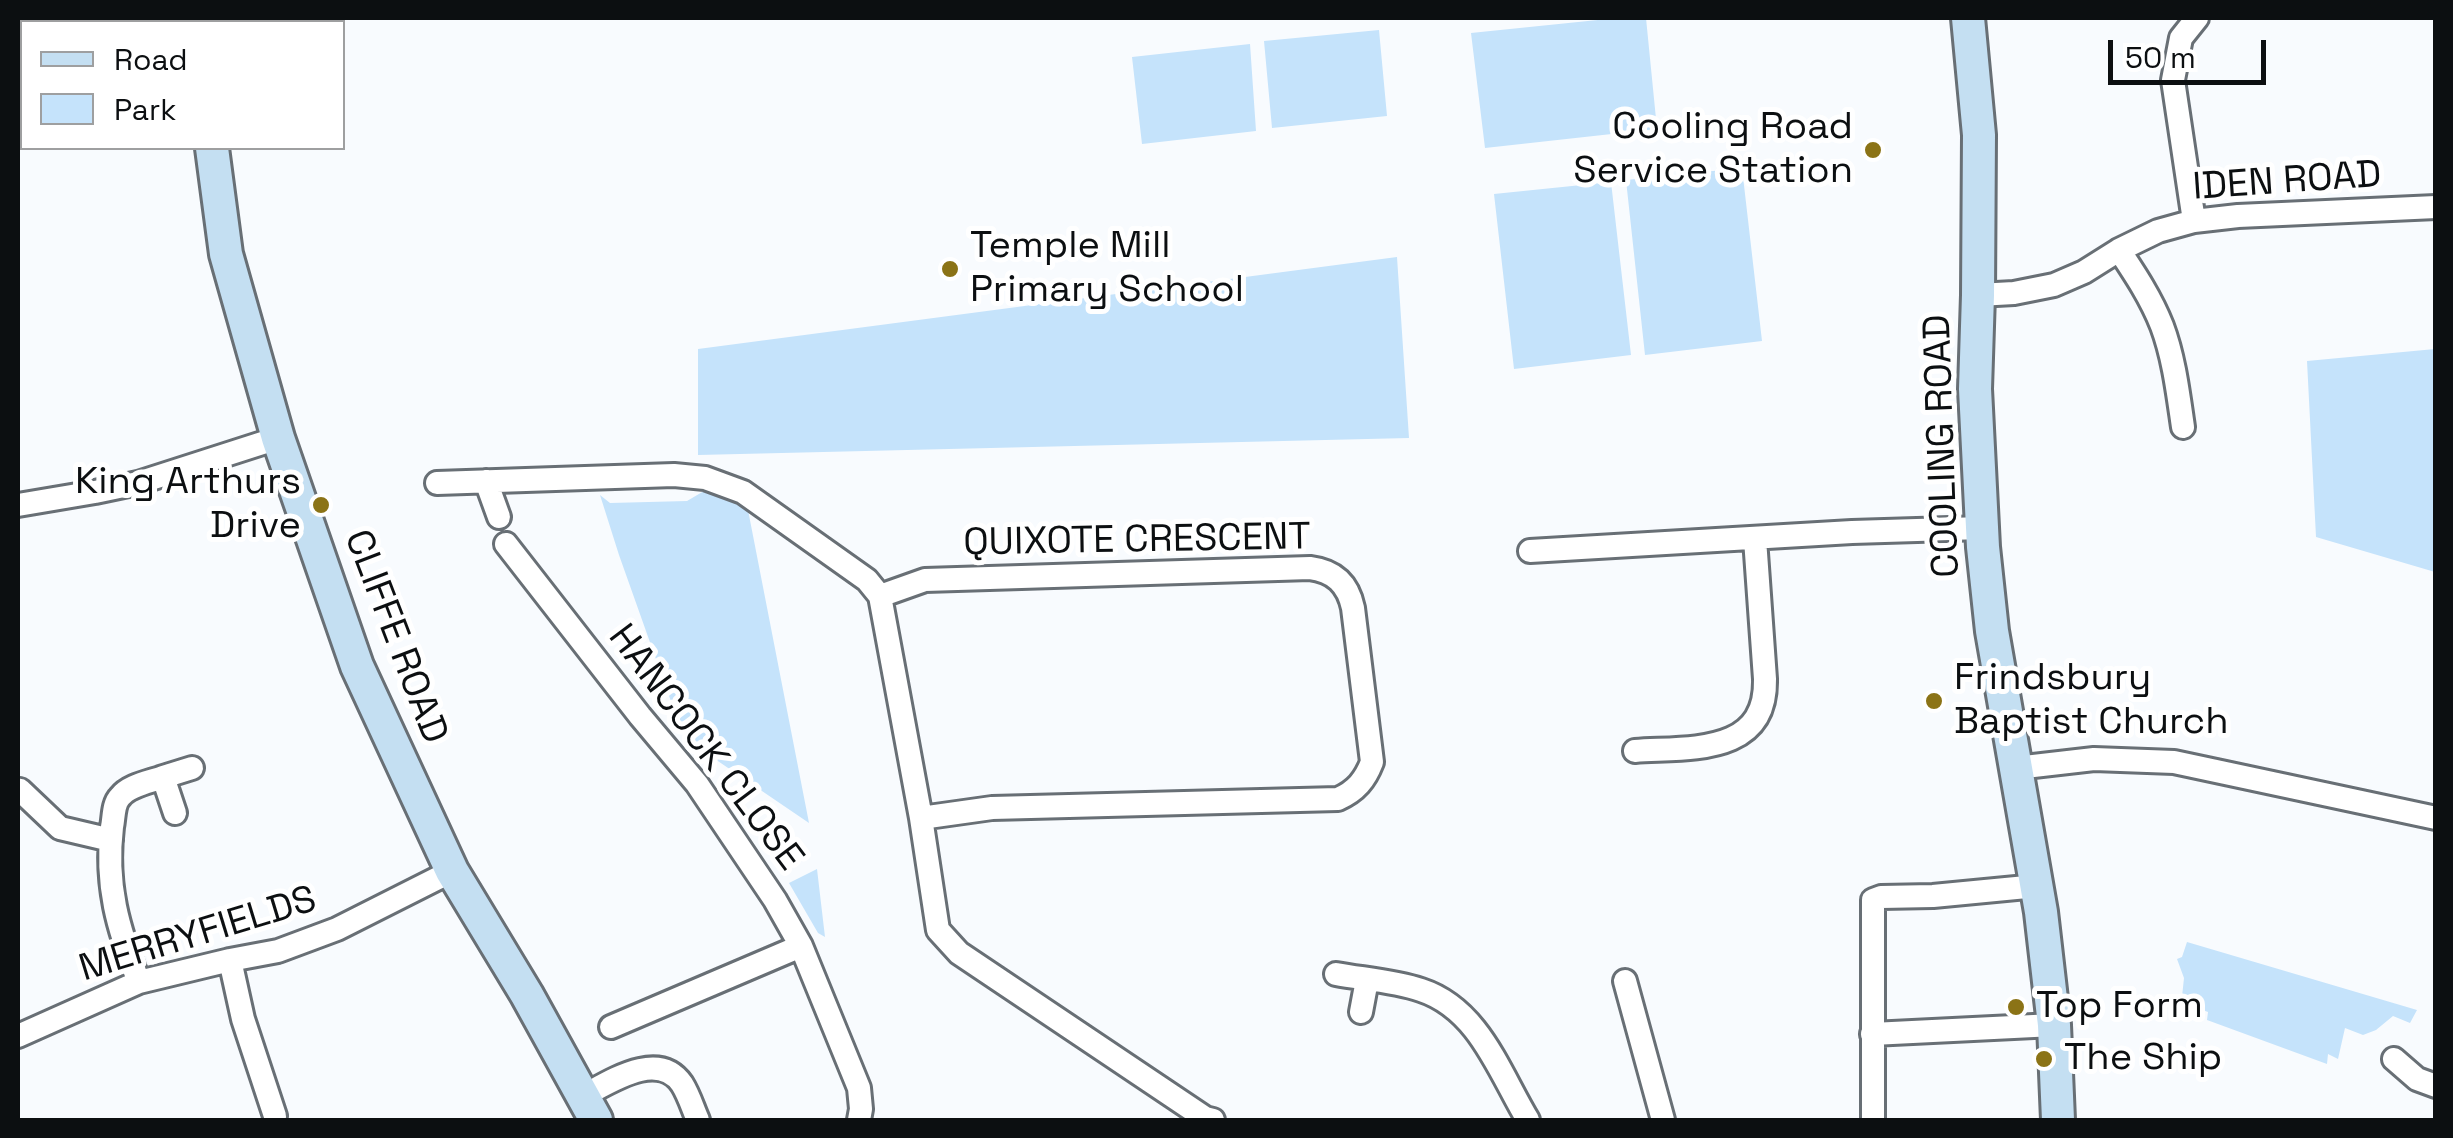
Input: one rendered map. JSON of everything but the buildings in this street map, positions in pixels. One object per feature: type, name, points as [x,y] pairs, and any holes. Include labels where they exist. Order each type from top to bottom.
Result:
[{"type":"main road","name":"COOLING ROAD","points":[[1968,18],[1978,135],[1975,390],[1982,528],[1989,608],[2035,877],[2054,1024],[2058,1120]]},
{"type":"main road","name":"CLIFFE ROAD","points":[[212,150],[226,254],[278,438],[357,666],[452,870],[589,1108]]},
{"type":"street","points":[[2194,222],[2173,80],[2182,38],[2197,18]]},
{"type":"street","name":"IDEN ROAD","points":[[1978,294],[2014,293],[2054,285],[2158,231],[2194,222],[2238,216],[2436,207]]},
{"type":"street","points":[[2119,250],[2162,325],[2184,427]]},
{"type":"street","points":[[18,505],[138,483],[278,438]]},
{"type":"street","points":[[437,483],[674,475],[705,478],[743,492],[867,580],[880,596],[922,818],[938,930],[960,953],[1119,1062],[1204,1118],[1213,1120]]},
{"type":"street","points":[[486,481],[499,517]]},
{"type":"street","points":[[1530,551],[1982,528]]},
{"type":"street","points":[[1634,752],[1722,744],[1744,732],[1759,714],[1765,679],[1754,539]]},
{"type":"street","name":"HANCOCK CLOSE","points":[[506,544],[698,784],[774,900],[801,946],[859,1088],[859,1120]]},
{"type":"street","name":"QUIXOTE CRESCENT","points":[[880,596],[925,580],[1310,568],[1338,578],[1353,608],[1372,762],[1362,782],[1347,795],[992,808],[922,818]]},
{"type":"street","points":[[2016,768],[2094,759],[2174,762],[2436,818]]},
{"type":"street","points":[[139,982],[121,936],[110,885],[115,808],[118,798],[130,789],[192,768]]},
{"type":"street","points":[[163,777],[175,812]]},
{"type":"street","points":[[18,791],[60,828],[111,840]]},
{"type":"street","name":"MERRYFIELDS","points":[[18,1036],[139,982],[278,951],[337,928],[452,870]]},
{"type":"street","points":[[1872,1120],[1873,900],[1932,896],[2035,877]]},
{"type":"street","points":[[612,1027],[801,946]]},
{"type":"street","points":[[230,960],[243,1019],[275,1116]]},
{"type":"street","points":[[1336,974],[1424,992],[1442,1000],[1465,1018],[1484,1042],[1528,1120]]},
{"type":"street","points":[[1361,1012],[1367,980]]},
{"type":"street","points":[[1624,980],[1663,1120]]},
{"type":"street","points":[[1872,1034],[2054,1024]]},
{"type":"street","points":[[2394,1058],[2417,1079],[2436,1086]]},
{"type":"street","points":[[589,1108],[634,1072],[652,1068],[676,1076],[698,1120]]},
{"type":"green space","points":[[1646,18],[1657,129],[1485,148],[1471,33]]},
{"type":"green space","points":[[1379,30],[1387,116],[1272,128],[1264,41]]},
{"type":"green space","points":[[1250,44],[1256,131],[1142,144],[1132,57]]},
{"type":"green space","points":[[1742,168],[1762,341],[1645,355],[1626,180]]},
{"type":"green space","points":[[1611,182],[1631,355],[1514,369],[1494,194]]},
{"type":"green space","points":[[1397,257],[1409,438],[698,455],[698,349]]},
{"type":"green space","points":[[2436,349],[2435,572],[2316,537],[2307,361]]},
{"type":"green space","points":[[704,491],[748,510],[809,823],[684,738],[600,495],[610,503],[687,501]]},
{"type":"green space","points":[[817,869],[825,937],[818,933],[789,883]]},
{"type":"green space","points":[[2187,942],[2417,1010],[2410,1023],[2393,1016],[2363,1035],[2345,1028],[2338,1059],[2328,1054],[2327,1064],[2207,1020],[2208,1012],[2181,1006],[2184,978],[2177,959],[2182,957]]},
{"type":"place","name":"Cooling Road Service Station","points":[[1873,150]]},
{"type":"place","name":"Temple Mill Primary School","points":[[950,269]]},
{"type":"place","name":"King Arthurs Drive","points":[[321,505]]},
{"type":"place","name":"Frindsbury Baptist Church","points":[[1934,701]]},
{"type":"place","name":"Top Form","points":[[2016,1007]]},
{"type":"place","name":"The Ship","points":[[2044,1059]]}]
